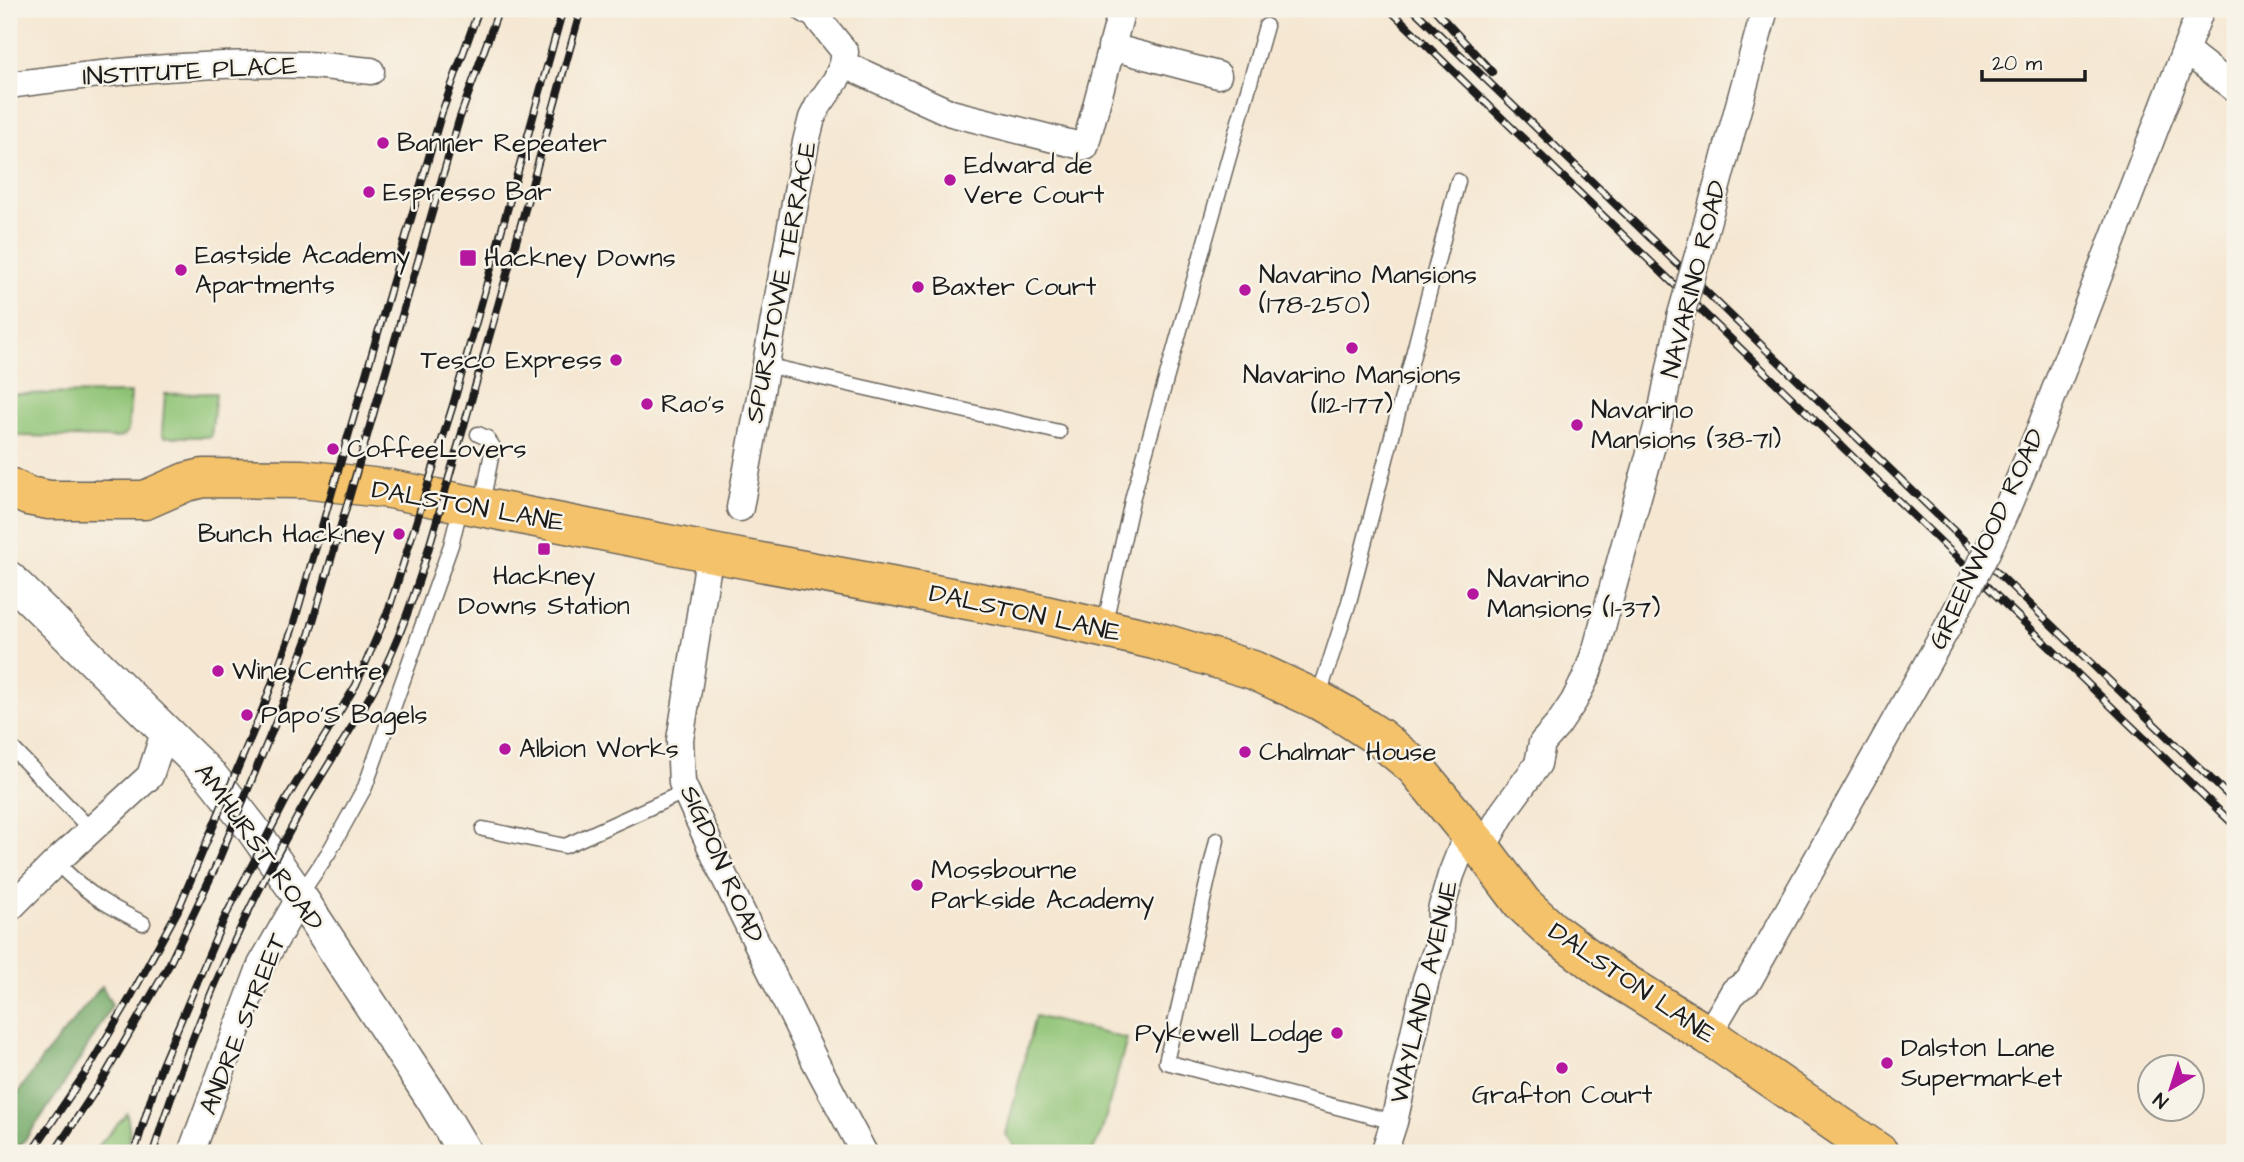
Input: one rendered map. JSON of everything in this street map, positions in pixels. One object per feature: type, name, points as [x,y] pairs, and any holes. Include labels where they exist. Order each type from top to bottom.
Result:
[{"type":"main road","name":"DALSTON LANE","points":[[9,486],[29,496],[49,499],[145,499],[203,478],[302,479],[390,489],[710,552],[1032,611],[1154,640],[1253,670],[1318,699],[1371,732],[1415,767],[1523,904],[1551,930],[1607,972],[1708,1035],[1879,1153]]},
{"type":"street","points":[[813,11],[845,52],[844,64],[951,113],[1084,147],[1122,9]]},
{"type":"street","name":"NAVARINO ROAD","points":[[1475,840],[1503,812],[1538,764],[1542,743],[1558,725],[1586,677],[1596,649],[1662,409],[1680,318],[1765,9]]},
{"type":"street","name":"GREENWOOD ROAD","points":[[1708,1035],[1734,991],[1748,982],[1986,554],[2040,429],[2201,9]]},
{"type":"street","points":[[1111,47],[1218,75]]},
{"type":"street","points":[[2185,50],[2235,89]]},
{"type":"street","name":"SPURSTOWE TERRACE","points":[[740,508],[812,118],[844,64]]},
{"type":"street","name":"INSTITUTE PLACE","points":[[9,85],[98,73],[226,65],[307,65],[371,71]]},
{"type":"street","name":"SIGDON ROAD","points":[[710,552],[680,740],[682,783],[785,999],[864,1153]]},
{"type":"street","name":"AMHURST ROAD","points":[[9,578],[211,776],[300,897],[434,1101],[465,1153]]},
{"type":"street","points":[[9,909],[90,829],[150,776],[166,730]]},
{"type":"street","name":"WAYLAND AVENUE","points":[[1384,1153],[1394,1122],[1426,979],[1439,942],[1441,910],[1451,875],[1475,840]]},
{"type":"street","name":"ANDRE STREET","points":[[191,1153],[261,965],[300,897]]},
{"type":"lane","points":[[1104,629],[1133,496],[1266,26]]},
{"type":"lane","points":[[1318,699],[1349,602],[1458,181]]},
{"type":"lane","points":[[765,365],[1059,432]]},
{"type":"lane","points":[[300,897],[365,787],[451,545],[472,505],[493,447],[487,438],[478,434]]},
{"type":"lane","points":[[9,747],[90,829]]},
{"type":"lane","points":[[483,828],[565,846],[685,791]]},
{"type":"lane","points":[[1217,840],[1166,1062],[1394,1122]]},
{"type":"lane","points":[[56,862],[78,886],[107,906],[143,923]]},
{"type":"green space","points":[[131,393],[128,431],[118,438],[19,436],[9,431],[9,394]]},
{"type":"green space","points":[[216,393],[211,437],[164,437],[162,432],[165,394]]},
{"type":"green space","points":[[102,986],[112,1005],[41,1117],[15,1153],[9,1153],[9,1106],[42,1059]]},
{"type":"green space","points":[[1035,1016],[1127,1039],[1101,1134],[1091,1153],[1019,1153],[1006,1134]]},
{"type":"green space","points":[[127,1113],[130,1134],[125,1153],[92,1153]]},
{"type":"railway","points":[[31,1153],[90,1066],[178,910],[263,708],[292,630],[441,115],[479,9]]},
{"type":"railway","points":[[54,1153],[104,1077],[169,965],[216,866],[277,719],[309,635],[459,120],[499,9]]},
{"type":"railway","points":[[134,1153],[161,1067],[224,919],[287,798],[356,685],[389,609],[453,405],[563,9]]},
{"type":"railway","points":[[153,1153],[199,1022],[236,938],[299,814],[381,675],[402,628],[437,519],[581,9]]},
{"type":"railway","points":[[1389,9],[2235,826]]},
{"type":"railway","points":[[1413,9],[2235,802]]},
{"type":"railway","points":[[1434,9],[1492,72]]},
{"type":"place","name":"Banner Repeater","points":[[383,143]]},
{"type":"place","name":"Edward de Vere Court","points":[[950,180]]},
{"type":"place","name":"Espresso Bar","points":[[369,192]]},
{"type":"place","name":"Hackney Downs","points":[[468,258]]},
{"type":"place","name":"Eastside Academy Apartments","points":[[181,270]]},
{"type":"place","name":"Baxter Court","points":[[918,287]]},
{"type":"place","name":"Navarino Mansions (178-250)","points":[[1245,290]]},
{"type":"place","name":"Navarino Mansions (112-177)","points":[[1352,348]]},
{"type":"place","name":"Tesco Express","points":[[616,360]]},
{"type":"place","name":"Rao's","points":[[647,404]]},
{"type":"place","name":"Navarino Mansions (38-71)","points":[[1577,425]]},
{"type":"place","name":"CoffeeLovers","points":[[333,449]]},
{"type":"place","name":"Bunch Hackney","points":[[399,534]]},
{"type":"place","name":"Hackney Downs Station","points":[[544,549]]},
{"type":"place","name":"Navarino Mansions (1-37)","points":[[1473,594]]},
{"type":"place","name":"Wine Centre","points":[[218,671]]},
{"type":"place","name":"Papo'S Bagels","points":[[247,715]]},
{"type":"place","name":"Albion Works","points":[[505,749]]},
{"type":"place","name":"Chalmar House","points":[[1245,752]]},
{"type":"place","name":"Mossbourne Parkside Academy","points":[[917,885]]},
{"type":"place","name":"Pykewell Lodge","points":[[1337,1033]]},
{"type":"place","name":"Dalston Lane Supermarket","points":[[1887,1063]]},
{"type":"place","name":"Grafton Court","points":[[1562,1068]]}]
